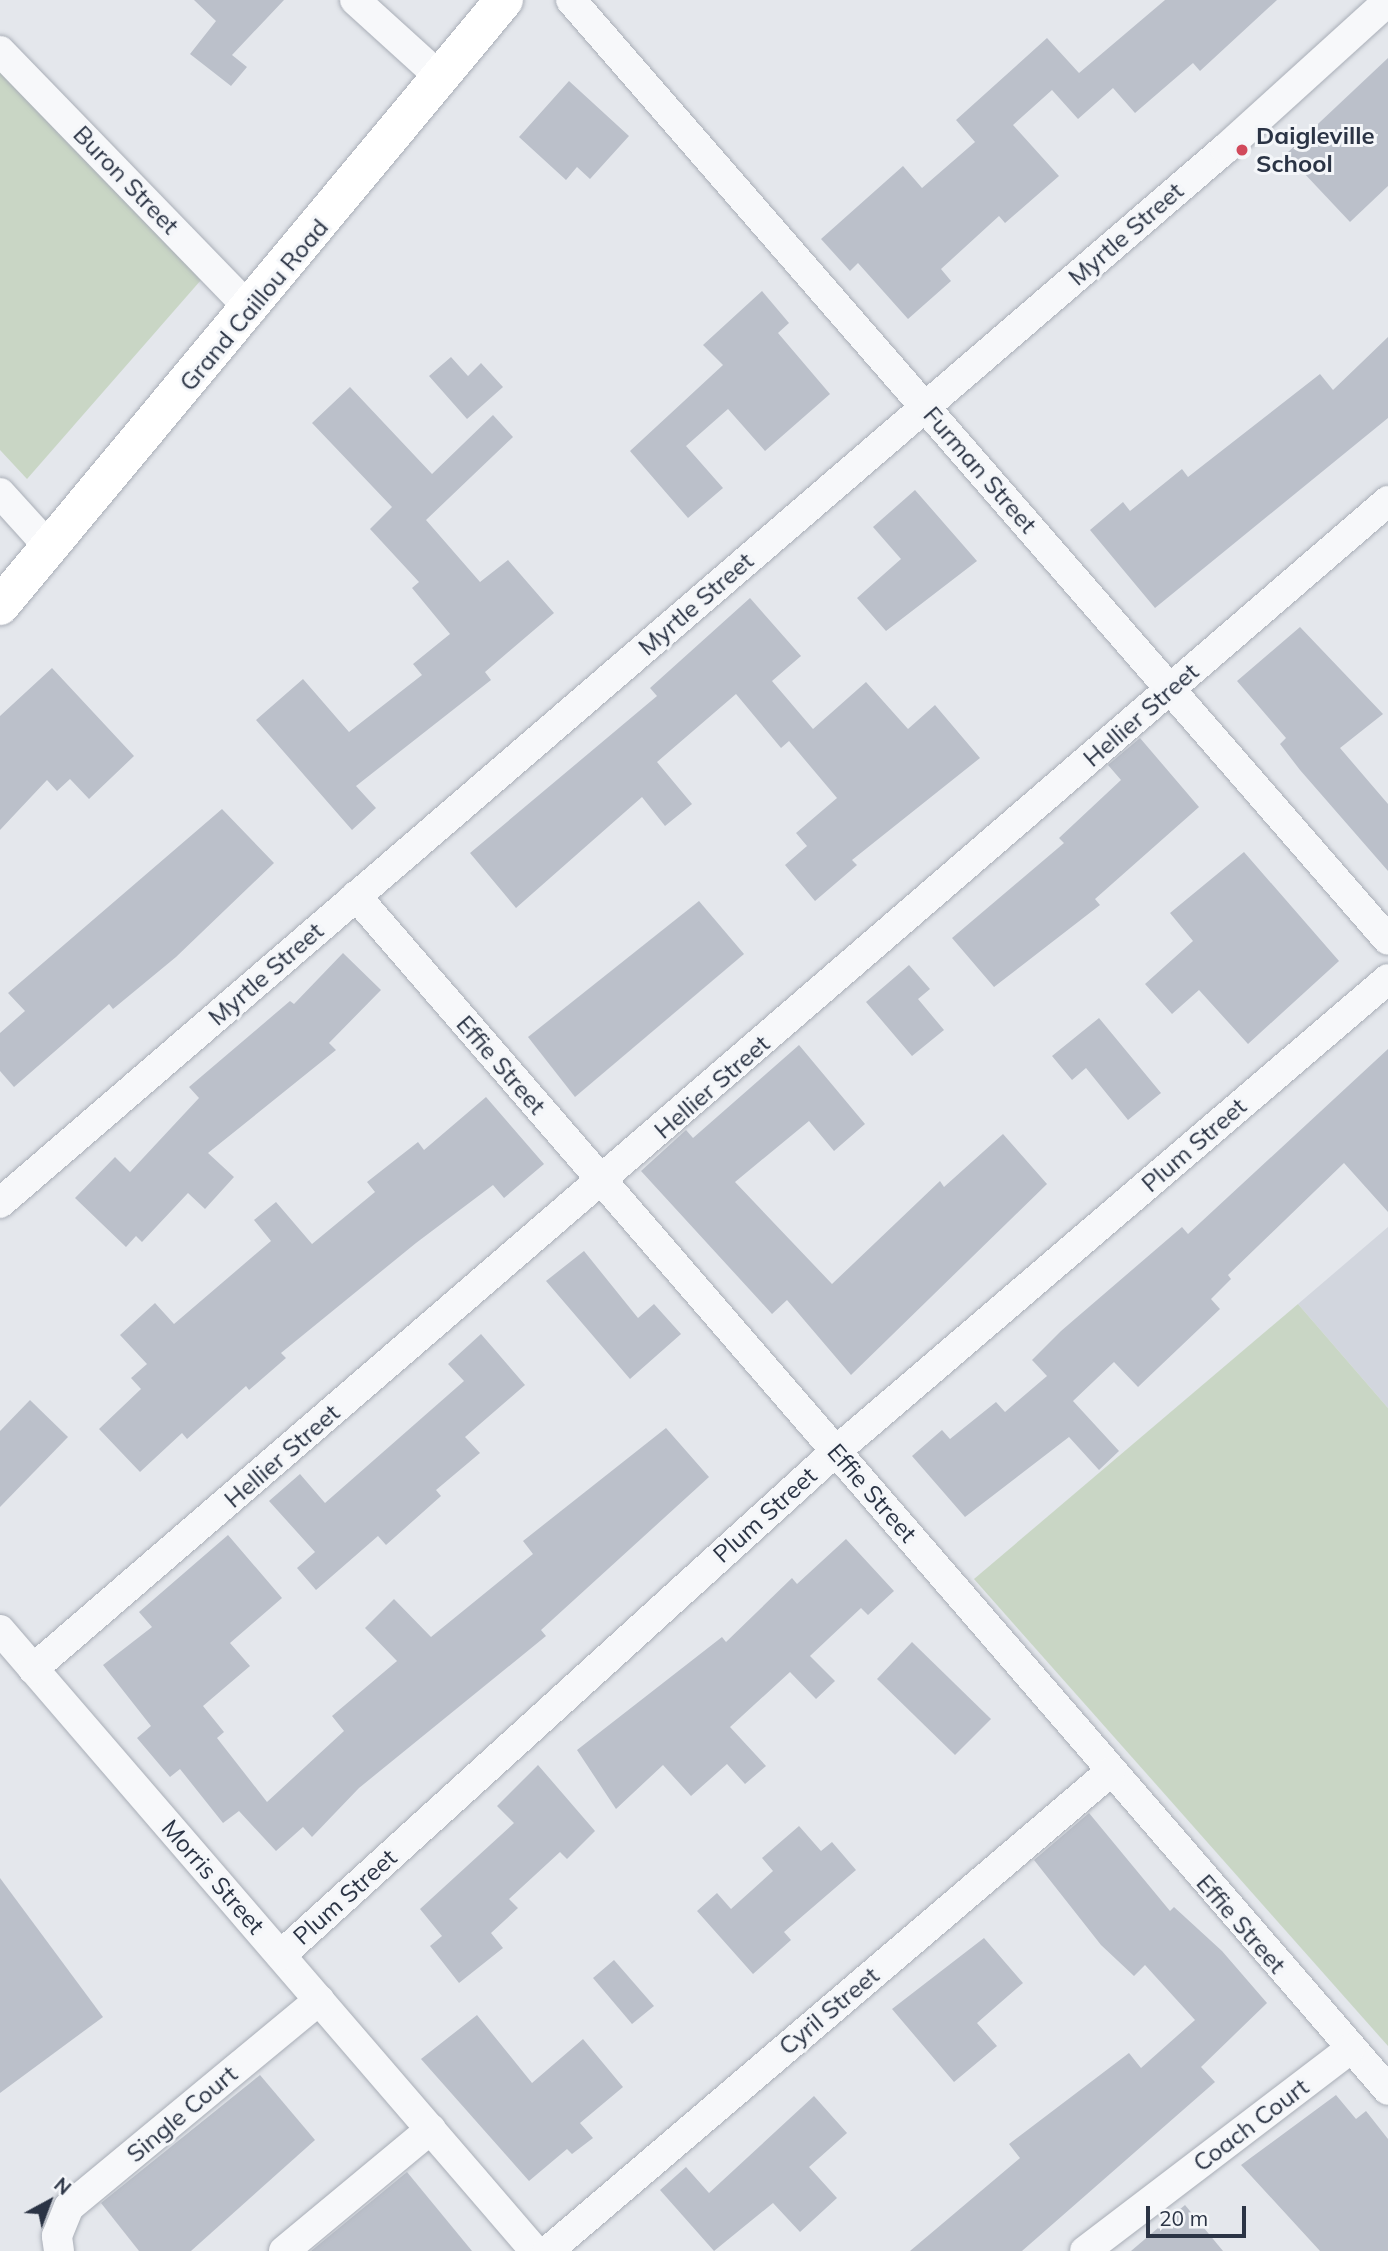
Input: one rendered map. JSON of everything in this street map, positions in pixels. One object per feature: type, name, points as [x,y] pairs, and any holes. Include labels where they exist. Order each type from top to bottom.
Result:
[{"type":"main road","name":"Grand Caillou Road","points":[[0,606],[251,310],[504,0]]},
{"type":"street","points":[[355,0],[440,77]]},
{"type":"street","name":"Furman Street","points":[[571,0],[1388,940]]},
{"type":"street","name":"Myrtle Street","points":[[0,1203],[925,407],[1388,1]]},
{"type":"street","name":"Buron Street","points":[[0,51],[251,310]]},
{"type":"street","points":[[0,494],[49,547]]},
{"type":"street","name":"Hellier Street","points":[[33,1669],[602,1182],[1388,501]]},
{"type":"street","name":"Effie Street","points":[[356,896],[1110,1772],[1388,2090]]},
{"type":"street","name":"Plum Street","points":[[281,1955],[836,1451],[1388,979]]},
{"type":"street","name":"Morris Street","points":[[0,1630],[535,2251]]},
{"type":"street","name":"Cyril Street","points":[[548,2251],[1110,1772]]},
{"type":"street","name":"Single Court","points":[[58,2243],[69,2207],[319,2000]]},
{"type":"street","name":"Coach Court","points":[[1085,2251],[1350,2049]]},
{"type":"street","points":[[284,2251],[431,2129]]},
{"type":"shaded area","points":[[1388,1227],[1388,1408],[1298,1304]]},
{"type":"green space","points":[[0,72],[201,280],[27,479],[0,450]]},
{"type":"green space","points":[[1298,1304],[1388,1408],[1388,2046],[974,1579]]},
{"type":"building","points":[[194,0],[284,0],[232,55],[247,67],[231,86],[190,54],[216,21]]},
{"type":"building","points":[[1165,0],[1277,0],[1200,71],[1193,63],[1135,113],[1113,88],[1078,119],[1052,90],[1013,125],[1059,176],[1005,223],[999,216],[941,269],[951,281],[908,319],[858,263],[850,271],[821,239],[903,166],[922,188],[975,142],[956,120],[1047,38],[1079,73]]},
{"type":"building","points":[[1388,58],[1388,186],[1350,222],[1286,154]]},
{"type":"building","points":[[569,81],[629,136],[590,179],[577,167],[566,180],[519,137]]},
{"type":"building","points":[[762,291],[789,323],[778,333],[830,394],[765,451],[728,409],[686,446],[723,488],[688,518],[630,451],[723,365],[703,345]]},
{"type":"building","points":[[1388,337],[1388,418],[1155,608],[1090,530],[1123,502],[1130,511],[1182,469],[1188,477],[1320,374],[1333,390]]},
{"type":"building","points":[[451,357],[468,376],[481,363],[503,387],[467,419],[429,376]]},
{"type":"building","points":[[350,387],[432,474],[493,415],[513,437],[426,520],[480,582],[508,560],[554,613],[485,672],[491,680],[356,786],[376,808],[352,830],[256,720],[303,679],[349,732],[422,675],[413,664],[450,634],[412,588],[419,582],[370,529],[392,507],[312,423]]},
{"type":"building","points":[[915,490],[977,561],[886,631],[857,598],[901,559],[873,527]]},
{"type":"building","points":[[750,598],[801,656],[772,681],[813,729],[866,682],[908,729],[935,705],[980,758],[852,860],[857,865],[815,901],[785,865],[807,846],[796,833],[837,798],[789,741],[781,748],[736,694],[657,762],[692,804],[665,826],[642,797],[516,908],[470,853],[657,696],[650,688]]},
{"type":"building","points":[[1300,627],[1383,714],[1340,748],[1388,804],[1388,871],[1300,770],[1280,744],[1286,738],[1237,681]]},
{"type":"building","points":[[52,668],[134,756],[89,799],[70,779],[57,791],[47,780],[0,830],[0,716]]},
{"type":"building","points":[[1140,738],[1199,807],[1095,899],[1100,905],[994,987],[952,938],[1064,843],[1059,838],[1121,780],[1108,765]]},
{"type":"building","points":[[222,809],[274,863],[176,957],[113,1009],[109,1004],[14,1087],[0,1071],[0,1033],[25,1011],[8,993]]},
{"type":"building","points":[[1244,852],[1339,961],[1248,1044],[1199,990],[1172,1014],[1145,984],[1193,941],[1170,913]]},
{"type":"building","points":[[699,901],[744,954],[575,1097],[528,1037]]},
{"type":"building","points":[[343,953],[381,990],[329,1043],[336,1050],[208,1153],[234,1177],[205,1209],[188,1193],[142,1242],[136,1236],[126,1247],[75,1198],[115,1157],[130,1172],[199,1098],[189,1087],[290,1001],[294,1004]]},
{"type":"building","points":[[909,965],[930,989],[918,999],[944,1030],[912,1056],[866,1002]]},
{"type":"building","points":[[1099,1018],[1161,1093],[1128,1120],[1086,1068],[1072,1080],[1052,1056]]},
{"type":"building","points":[[799,1045],[865,1124],[834,1151],[809,1121],[735,1182],[832,1284],[940,1181],[944,1187],[1003,1134],[1047,1184],[851,1375],[787,1300],[772,1314],[641,1171],[686,1130],[693,1138]]},
{"type":"building","points":[[1388,1049],[1388,1212],[1344,1163],[1228,1275],[1231,1279],[1211,1299],[1220,1309],[1138,1387],[1114,1362],[1073,1401],[1119,1451],[1099,1470],[1069,1437],[965,1517],[912,1456],[942,1430],[950,1439],[996,1402],[1005,1412],[1047,1376],[1032,1360],[1061,1331],[1182,1227],[1188,1234]]},
{"type":"building","points":[[486,1097],[544,1164],[504,1198],[493,1185],[416,1243],[281,1353],[286,1358],[249,1390],[246,1386],[187,1439],[182,1433],[140,1472],[99,1429],[141,1389],[131,1378],[147,1364],[120,1335],[155,1303],[174,1324],[271,1241],[254,1220],[276,1202],[312,1244],[375,1192],[367,1182],[418,1142],[424,1150]]},
{"type":"building","points":[[584,1251],[638,1318],[654,1304],[681,1334],[630,1379],[546,1281]]},
{"type":"building","points":[[481,1334],[525,1385],[465,1437],[480,1453],[436,1490],[441,1496],[386,1545],[378,1536],[316,1590],[297,1568],[315,1552],[269,1501],[300,1474],[325,1503],[464,1381],[448,1364]]},
{"type":"building","points":[[30,1400],[68,1437],[0,1507],[0,1431]]},
{"type":"building","points":[[666,1428],[709,1477],[541,1630],[546,1636],[359,1788],[312,1837],[303,1827],[276,1851],[239,1811],[223,1823],[180,1769],[170,1777],[137,1738],[151,1726],[103,1665],[152,1627],[139,1612],[228,1535],[282,1598],[230,1643],[250,1666],[203,1706],[224,1732],[217,1738],[267,1802],[344,1731],[332,1716],[397,1661],[365,1628],[394,1599],[431,1637],[533,1554],[523,1541]]},
{"type":"building","points":[[846,1539],[894,1591],[868,1615],[861,1608],[810,1656],[835,1681],[816,1699],[790,1672],[730,1727],[766,1766],[745,1784],[727,1764],[691,1796],[663,1765],[616,1809],[577,1750],[722,1637],[726,1642],[792,1578],[797,1584]]},
{"type":"building","points":[[912,1642],[991,1719],[955,1755],[877,1679]]},
{"type":"building","points":[[538,1765],[595,1831],[567,1859],[560,1852],[509,1899],[518,1908],[491,1933],[503,1948],[459,1983],[430,1946],[442,1936],[420,1909],[514,1823],[497,1806]]},
{"type":"building","points":[[1089,1813],[1170,1911],[1174,1907],[1222,1951],[1267,2003],[1201,2067],[1215,2082],[1022,2251],[910,2251],[1020,2158],[1009,2144],[1129,2053],[1141,2068],[1195,2020],[1145,1965],[1134,1976],[1101,1945],[1034,1860]]},
{"type":"building","points":[[799,1826],[821,1851],[832,1842],[856,1870],[784,1932],[791,1940],[753,1974],[697,1911],[717,1893],[731,1909],[773,1871],[762,1858]]},
{"type":"building","points":[[0,1878],[103,2017],[0,2093]]},
{"type":"building","points":[[984,1938],[1023,1983],[977,2023],[997,2046],[954,2082],[892,2009]]},
{"type":"building","points":[[614,1960],[654,2006],[632,2024],[593,1978]]},
{"type":"building","points":[[477,2015],[532,2083],[583,2039],[623,2087],[580,2123],[593,2138],[572,2154],[567,2149],[529,2181],[421,2059]]},
{"type":"building","points":[[260,2075],[315,2140],[191,2251],[139,2251],[101,2203]]},
{"type":"building","points":[[1336,2095],[1356,2119],[1366,2111],[1388,2139],[1388,2251],[1320,2251],[1241,2165]]},
{"type":"building","points":[[814,2096],[847,2133],[809,2167],[837,2198],[800,2232],[773,2203],[714,2251],[660,2190],[686,2167],[709,2193]]},
{"type":"building","points":[[407,2172],[472,2251],[311,2251]]},
{"type":"building","points":[[1185,2205],[1223,2251],[1131,2251]]},
{"type":"place","name":"Daigleville School","points":[[1242,150]]}]
